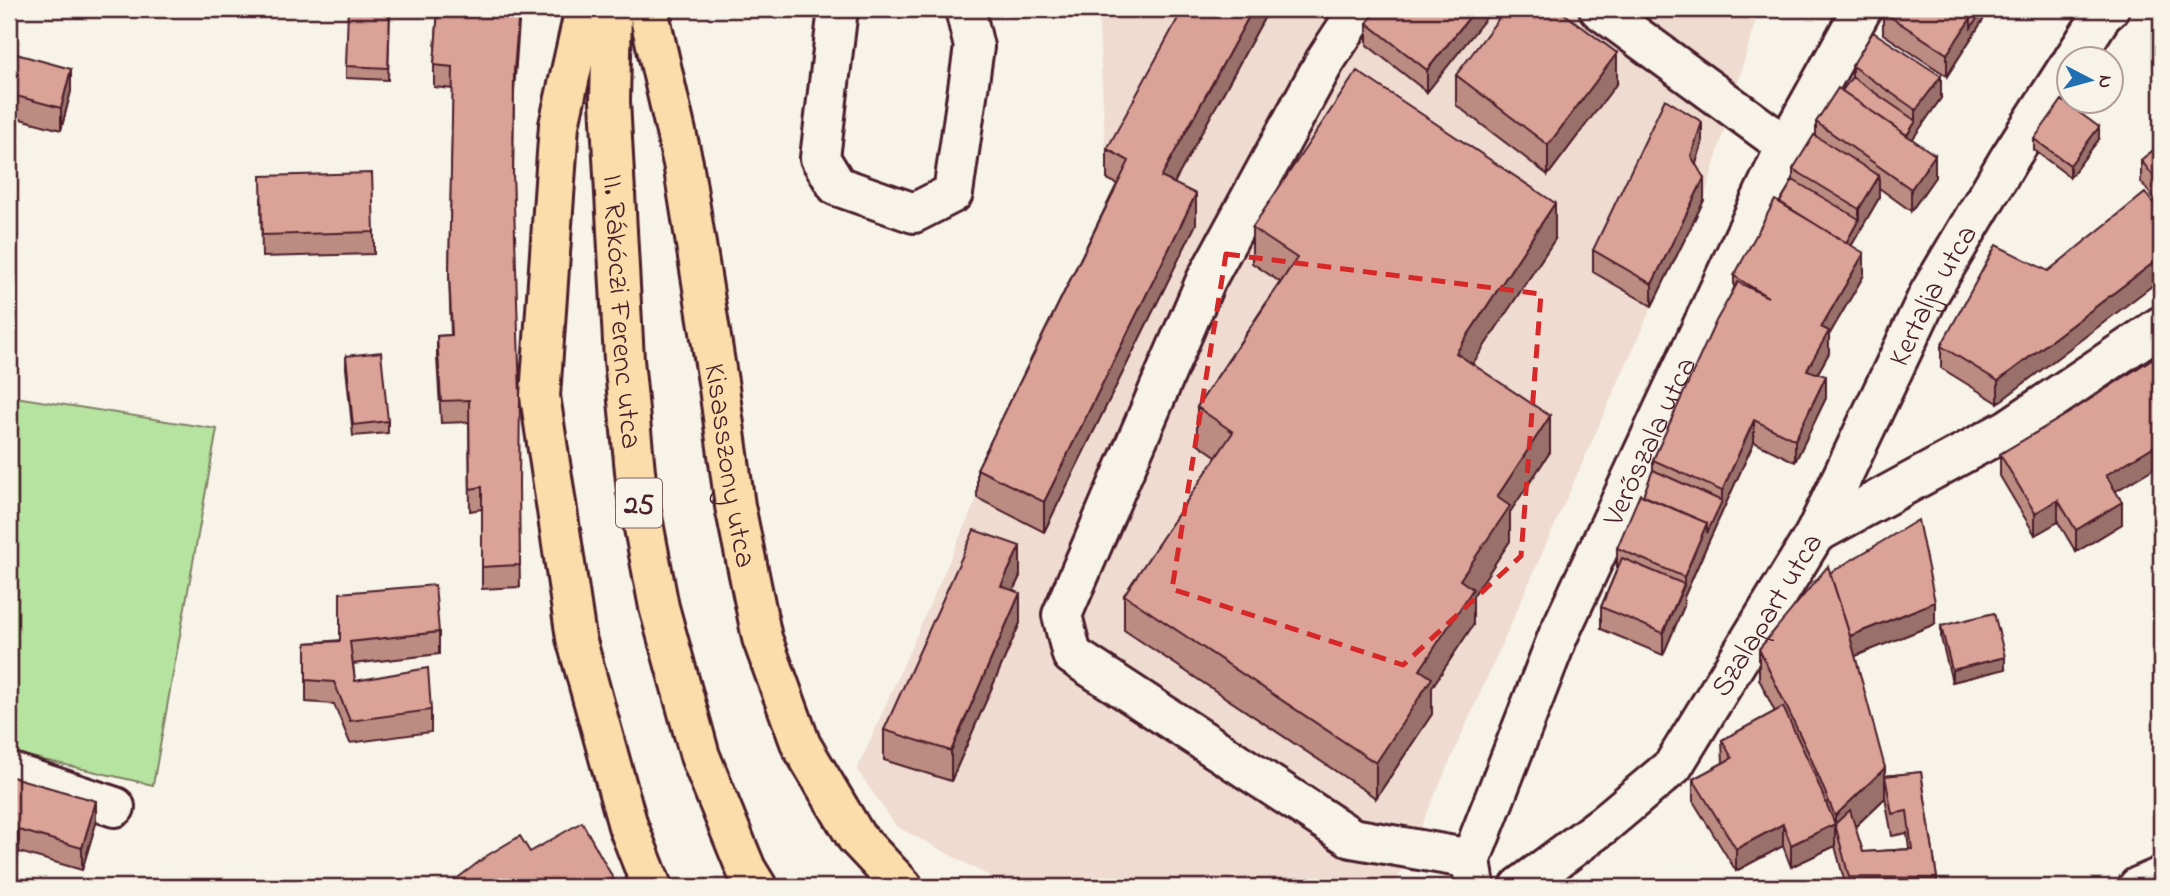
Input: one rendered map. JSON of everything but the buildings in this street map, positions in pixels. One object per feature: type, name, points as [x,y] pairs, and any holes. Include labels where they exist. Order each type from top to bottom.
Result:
[{"type":"main road","points":[[585,9],[559,125],[540,396],[576,638],[628,826],[653,887]]},
{"type":"main road","name":"II. Rákóczi Ferenc utca","points":[[612,9],[610,101],[624,360],[637,491],[659,607],[700,756],[746,869],[757,887]]},
{"type":"main road","name":"Kisasszony utca","points":[[648,9],[683,163],[735,506],[762,638],[801,745],[856,837],[903,887]]},
{"type":"street","points":[[838,9],[820,158],[837,186],[914,212],[953,193],[974,47],[965,9]]},
{"type":"street","points":[[1359,9],[1325,61],[1206,280],[1062,615],[1072,655],[1352,838],[1473,873]]},
{"type":"street","points":[[1599,9],[1786,146]]},
{"type":"street","name":"Verőszala utca","points":[[1473,873],[1558,636],[1786,146],[1862,9]]},
{"type":"street","points":[[2082,46],[2102,15],[2109,9]]},
{"type":"street","name":"Kertalja utca","points":[[1815,534],[1929,294],[2054,89]]},
{"type":"street","name":"Szalapart utca","points":[[1520,887],[1603,825],[1673,766],[1815,534],[2008,429],[2161,326]]},
{"type":"street","points":[[9,772],[115,807]]},
{"type":"street","points":[[2138,887],[2161,877]]},
{"type":"highlighted area","points":[[1226,254],[1541,294],[1521,556],[1403,665],[1172,589]]},
{"type":"shaded area","points":[[1098,9],[1759,9],[1704,200],[1652,306],[1394,887],[1010,887],[896,826],[857,770],[977,498],[1128,191],[1107,179]]},
{"type":"green space","points":[[9,396],[217,429],[153,785],[9,752]]}]
